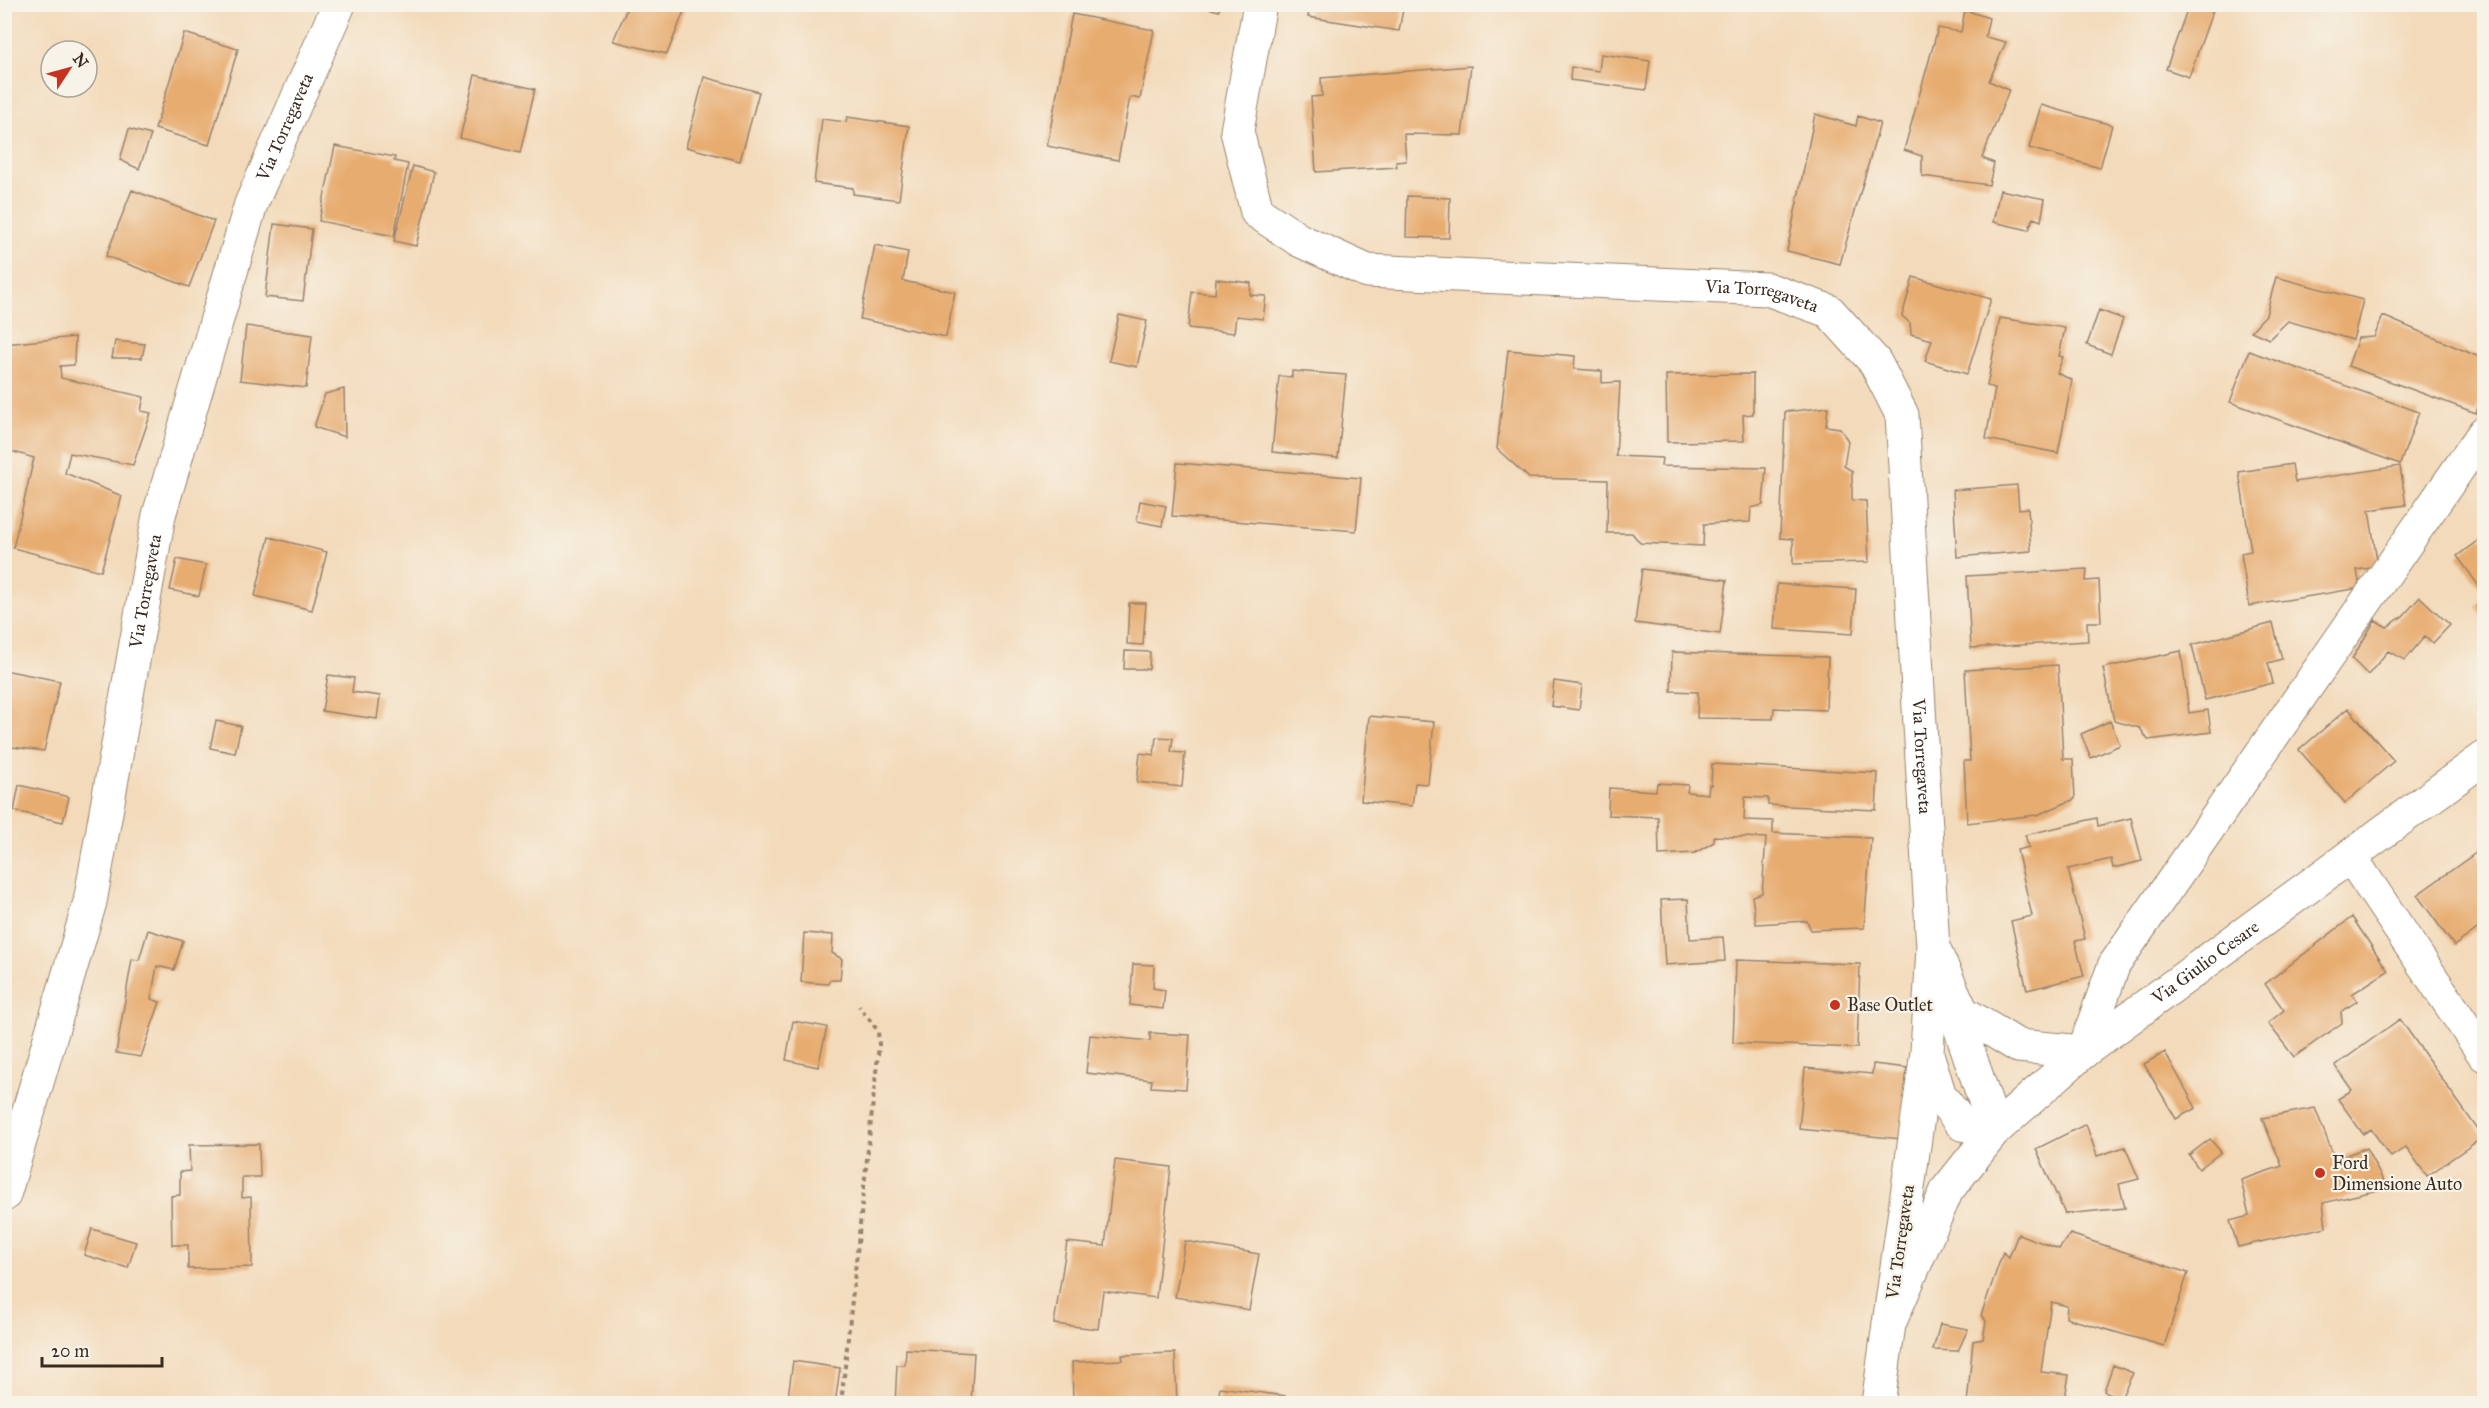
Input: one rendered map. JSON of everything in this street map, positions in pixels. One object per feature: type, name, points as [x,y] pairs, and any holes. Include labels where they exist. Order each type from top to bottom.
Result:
[{"type":"street","name":"Via Torregaveta","points":[[4,1195],[90,902],[159,515],[251,204],[339,4]]},
{"type":"street","name":"Via Torregaveta","points":[[1260,4],[1237,131],[1257,212],[1299,240],[1367,271],[1767,289],[1829,311],[1875,362],[1902,415],[1933,948],[1927,1052],[1878,1404]]},
{"type":"street","points":[[1933,948],[1962,1012],[2018,1046],[2083,1052],[2114,965],[2484,432]]},
{"type":"street","name":"Via Giulio Cesare","points":[[1889,1324],[1947,1190],[1995,1130],[2083,1052],[2484,758]]},
{"type":"street","points":[[2350,856],[2484,1055]]},
{"type":"street","name":"Via Torregaveta","points":[[1927,1052],[1940,1096],[1962,1124],[1995,1130],[1933,948]]},
{"type":"path","points":[[841,1404],[879,1045],[878,1031],[859,1006]]},
{"type":"building","points":[[629,4],[687,4],[667,54],[613,41]]},
{"type":"building","points":[[1193,4],[1220,4],[1219,11]]},
{"type":"building","points":[[1310,4],[1404,4],[1399,31],[1308,17]]},
{"type":"building","points":[[2189,4],[2214,7],[2189,77],[2166,69]]},
{"type":"building","points":[[1905,5],[1932,5],[1931,10]]},
{"type":"building","points":[[1965,10],[1989,18],[1985,37],[2006,42],[1989,81],[2009,90],[1982,158],[1994,163],[1989,185],[1922,176],[1922,156],[1904,150],[1938,28],[1961,32]]},
{"type":"building","points":[[1072,14],[1154,30],[1140,99],[1130,97],[1118,160],[1047,146]]},
{"type":"building","points":[[184,33],[238,49],[209,145],[155,129]]},
{"type":"building","points":[[1601,54],[1650,61],[1646,90],[1570,80],[1571,67],[1599,71]]},
{"type":"building","points":[[1471,66],[1462,135],[1404,134],[1406,161],[1396,162],[1397,167],[1316,172],[1311,97],[1322,96],[1321,78]]},
{"type":"building","points":[[475,75],[535,89],[520,153],[460,138]]},
{"type":"building","points":[[704,77],[759,92],[740,161],[686,147]]},
{"type":"building","points":[[2041,105],[2112,125],[2100,168],[2029,148]]},
{"type":"building","points":[[1815,114],[1856,126],[1858,116],[1880,123],[1840,264],[1787,251]]},
{"type":"building","points":[[847,117],[909,126],[899,200],[853,194],[853,188],[814,183],[822,119],[846,122]]},
{"type":"building","points":[[129,129],[151,135],[139,169],[120,160]]},
{"type":"building","points":[[335,146],[395,157],[394,161],[408,164],[394,236],[319,221]]},
{"type":"building","points":[[413,166],[434,172],[416,246],[394,241]]},
{"type":"building","points":[[132,190],[214,221],[189,287],[106,256]]},
{"type":"building","points":[[2000,190],[2045,199],[2041,221],[2033,218],[2029,230],[1993,222]]},
{"type":"building","points":[[1407,196],[1450,198],[1449,238],[1406,237]]},
{"type":"building","points":[[274,224],[312,229],[303,301],[265,297]]},
{"type":"building","points":[[875,245],[908,252],[903,281],[955,292],[946,337],[860,319]]},
{"type":"building","points":[[1913,277],[1991,299],[1967,374],[1925,361],[1932,340],[1911,334],[1910,323],[1902,316]]},
{"type":"building","points":[[2276,277],[2363,300],[2353,340],[2288,321],[2269,339],[2251,331],[2266,315]]},
{"type":"building","points":[[1216,279],[1251,283],[1250,295],[1266,296],[1263,319],[1236,316],[1234,333],[1188,328],[1192,292],[1215,294]]},
{"type":"building","points":[[2099,310],[2123,319],[2111,354],[2087,345]]},
{"type":"building","points":[[1119,315],[1147,321],[1137,367],[1109,361]]},
{"type":"building","points":[[2383,316],[2484,359],[2484,389],[2476,413],[2348,366],[2358,338],[2374,337]]},
{"type":"building","points":[[2000,318],[2065,328],[2059,356],[2063,357],[2057,373],[2072,380],[2058,453],[1986,439],[1995,388],[1987,386]]},
{"type":"building","points":[[246,326],[312,335],[306,388],[240,380]]},
{"type":"building","points":[[75,337],[74,365],[60,366],[61,378],[144,397],[141,411],[151,413],[133,465],[70,453],[65,473],[122,496],[101,571],[13,548],[34,458],[4,449],[4,344]]},
{"type":"building","points":[[115,341],[145,344],[142,358],[112,358]]},
{"type":"building","points":[[1508,350],[1575,356],[1574,369],[1602,371],[1602,383],[1620,382],[1616,456],[1662,458],[1661,466],[1766,468],[1763,505],[1751,508],[1750,522],[1704,524],[1703,546],[1640,543],[1632,533],[1607,533],[1608,480],[1529,478],[1497,449]]},
{"type":"building","points":[[2249,351],[2419,412],[2400,464],[2230,402]]},
{"type":"building","points":[[1292,371],[1346,375],[1338,458],[1272,452],[1279,376],[1292,377]]},
{"type":"building","points":[[1753,374],[1753,414],[1743,415],[1744,441],[1667,442],[1666,375]]},
{"type":"building","points":[[344,389],[345,437],[314,427],[325,394]]},
{"type":"building","points":[[1828,407],[1826,426],[1840,428],[1848,441],[1844,466],[1852,471],[1852,500],[1866,501],[1869,562],[1793,564],[1793,539],[1780,538],[1785,412]]},
{"type":"building","points":[[1177,463],[1361,478],[1356,531],[1172,516]]},
{"type":"building","points":[[2292,464],[2295,482],[2400,466],[2406,505],[2369,510],[2378,567],[2357,570],[2360,588],[2249,606],[2241,553],[2251,551],[2239,472]]},
{"type":"building","points":[[2017,485],[2019,509],[2028,508],[2031,551],[1957,557],[1953,490]]},
{"type":"building","points":[[1140,501],[1166,506],[1162,526],[1137,521]]},
{"type":"building","points":[[2484,536],[2484,593],[2457,556]]},
{"type":"building","points":[[269,537],[327,552],[312,610],[255,596]]},
{"type":"building","points":[[177,559],[206,565],[199,596],[170,590]]},
{"type":"building","points":[[1642,569],[1727,580],[1720,634],[1635,623]]},
{"type":"building","points":[[2087,569],[2086,581],[2099,580],[2101,622],[2087,622],[2088,641],[1971,648],[1967,576]]},
{"type":"building","points":[[1777,584],[1856,589],[1853,634],[1774,629]]},
{"type":"building","points":[[2420,597],[2450,625],[2433,643],[2425,636],[2405,660],[2388,651],[2368,675],[2352,659],[2375,620],[2387,627],[2403,616]]},
{"type":"building","points":[[2484,600],[2484,618],[2476,606]]},
{"type":"building","points":[[1129,603],[1146,603],[1143,645],[1127,644]]},
{"type":"building","points":[[2273,623],[2282,659],[2268,663],[2273,683],[2205,700],[2192,645]]},
{"type":"building","points":[[1125,651],[1150,652],[1149,669],[1124,669]]},
{"type":"building","points":[[2181,651],[2189,713],[2208,710],[2211,732],[2148,740],[2140,728],[2114,721],[2103,668]]},
{"type":"building","points":[[1672,652],[1828,657],[1826,710],[1774,708],[1773,719],[1697,718],[1698,692],[1671,691]]},
{"type":"building","points":[[2058,665],[2063,759],[2073,759],[2075,799],[2037,815],[1967,823],[1964,761],[1970,761],[1965,670]]},
{"type":"building","points":[[4,670],[60,681],[44,751],[4,746]]},
{"type":"building","points":[[328,675],[354,678],[352,692],[380,696],[377,719],[322,711]]},
{"type":"building","points":[[1554,681],[1582,685],[1579,710],[1551,706]]},
{"type":"building","points":[[2348,708],[2394,761],[2345,803],[2299,750]]},
{"type":"building","points":[[1369,716],[1434,722],[1428,784],[1415,783],[1412,806],[1361,801]]},
{"type":"building","points":[[216,721],[241,726],[235,753],[210,748]]},
{"type":"building","points":[[2110,721],[2120,745],[2091,758],[2081,734]]},
{"type":"building","points":[[1156,737],[1173,738],[1171,752],[1185,753],[1182,787],[1137,782],[1140,753],[1154,755]]},
{"type":"building","points":[[1712,764],[1878,773],[1876,810],[1768,805],[1768,798],[1745,797],[1744,820],[1773,821],[1773,833],[1871,838],[1864,928],[1811,930],[1807,921],[1756,924],[1752,896],[1762,893],[1766,838],[1714,836],[1714,842],[1695,853],[1659,855],[1658,817],[1608,815],[1609,788],[1656,791],[1657,783],[1688,785],[1687,792],[1708,794]]},
{"type":"building","points":[[19,785],[69,797],[63,822],[14,811]]},
{"type":"building","points":[[2097,818],[2098,826],[2131,818],[2142,861],[2113,868],[2111,859],[2068,869],[2085,939],[2075,941],[2084,976],[2027,990],[2011,921],[2032,916],[2017,850],[2029,847],[2025,835]]},
{"type":"building","points":[[2477,852],[2484,863],[2484,924],[2454,946],[2417,895]]},
{"type":"building","points":[[1688,899],[1690,939],[1723,937],[1725,961],[1665,965],[1661,900]]},
{"type":"building","points":[[2352,917],[2388,971],[2352,994],[2357,1001],[2341,1012],[2342,1023],[2294,1057],[2268,1023],[2284,1010],[2265,984]]},
{"type":"building","points":[[148,930],[183,941],[174,970],[157,966],[151,999],[160,1002],[141,1057],[116,1053],[132,959],[139,960]]},
{"type":"building","points":[[804,933],[833,935],[832,953],[842,959],[840,980],[830,980],[828,984],[801,982]]},
{"type":"building","points":[[1736,960],[1860,964],[1857,1048],[1733,1043]]},
{"type":"building","points":[[1133,964],[1154,965],[1153,988],[1165,990],[1163,1009],[1130,1005]]},
{"type":"building","points":[[2400,1019],[2483,1137],[2427,1176],[2406,1147],[2391,1157],[2371,1129],[2363,1134],[2338,1099],[2352,1090],[2335,1066]]},
{"type":"building","points":[[793,1021],[827,1027],[818,1067],[786,1060]]},
{"type":"building","points":[[1150,1033],[1190,1035],[1186,1089],[1151,1087],[1152,1080],[1086,1073],[1090,1035],[1150,1041]]},
{"type":"building","points":[[2165,1052],[2196,1108],[2176,1119],[2144,1064]]},
{"type":"building","points":[[1873,1064],[1907,1068],[1901,1139],[1799,1129],[1805,1068],[1872,1074]]},
{"type":"building","name":"Ford Dimensione Auto","points":[[2315,1108],[2335,1159],[2366,1148],[2387,1188],[2323,1203],[2326,1227],[2238,1247],[2230,1221],[2249,1216],[2241,1180],[2282,1166],[2262,1118]]},
{"type":"building","points":[[2086,1124],[2097,1156],[2125,1147],[2139,1179],[2119,1184],[2125,1208],[2065,1214],[2036,1149]]},
{"type":"building","points":[[2210,1139],[2221,1152],[2199,1169],[2189,1155]]},
{"type":"building","points":[[259,1144],[260,1177],[242,1177],[242,1198],[251,1197],[252,1267],[188,1269],[188,1245],[172,1245],[171,1196],[180,1195],[180,1172],[190,1171],[189,1145]]},
{"type":"building","points":[[1115,1160],[1171,1167],[1156,1298],[1103,1291],[1098,1329],[1054,1324],[1067,1242],[1105,1246]]},
{"type":"building","points":[[92,1229],[136,1242],[128,1268],[84,1255]]},
{"type":"building","points":[[2018,1234],[2059,1249],[2070,1234],[2188,1273],[2164,1346],[2066,1318],[2067,1306],[2051,1302],[2041,1372],[2069,1375],[2064,1404],[1967,1404],[1973,1341],[1983,1339],[1986,1321],[1981,1315],[2003,1252],[2009,1257]]},
{"type":"building","points":[[1185,1241],[1259,1254],[1249,1310],[1175,1297]]},
{"type":"building","points":[[1940,1324],[1968,1329],[1958,1351],[1933,1350]]},
{"type":"building","points":[[906,1349],[974,1353],[971,1404],[895,1404],[897,1365],[905,1365]]},
{"type":"building","points":[[1175,1353],[1177,1404],[1073,1404],[1072,1362],[1123,1360],[1122,1355]]},
{"type":"building","points":[[793,1361],[840,1368],[835,1404],[787,1404]]},
{"type":"building","points":[[2113,1365],[2133,1373],[2121,1398],[2104,1391]]},
{"type":"building","points":[[1220,1387],[1285,1396],[1284,1404],[1218,1404]]},
{"type":"place","name":"Base Outlet","points":[[1835,1005]]},
{"type":"place","name":"Ford Dimensione Auto","points":[[2320,1173]]}]
